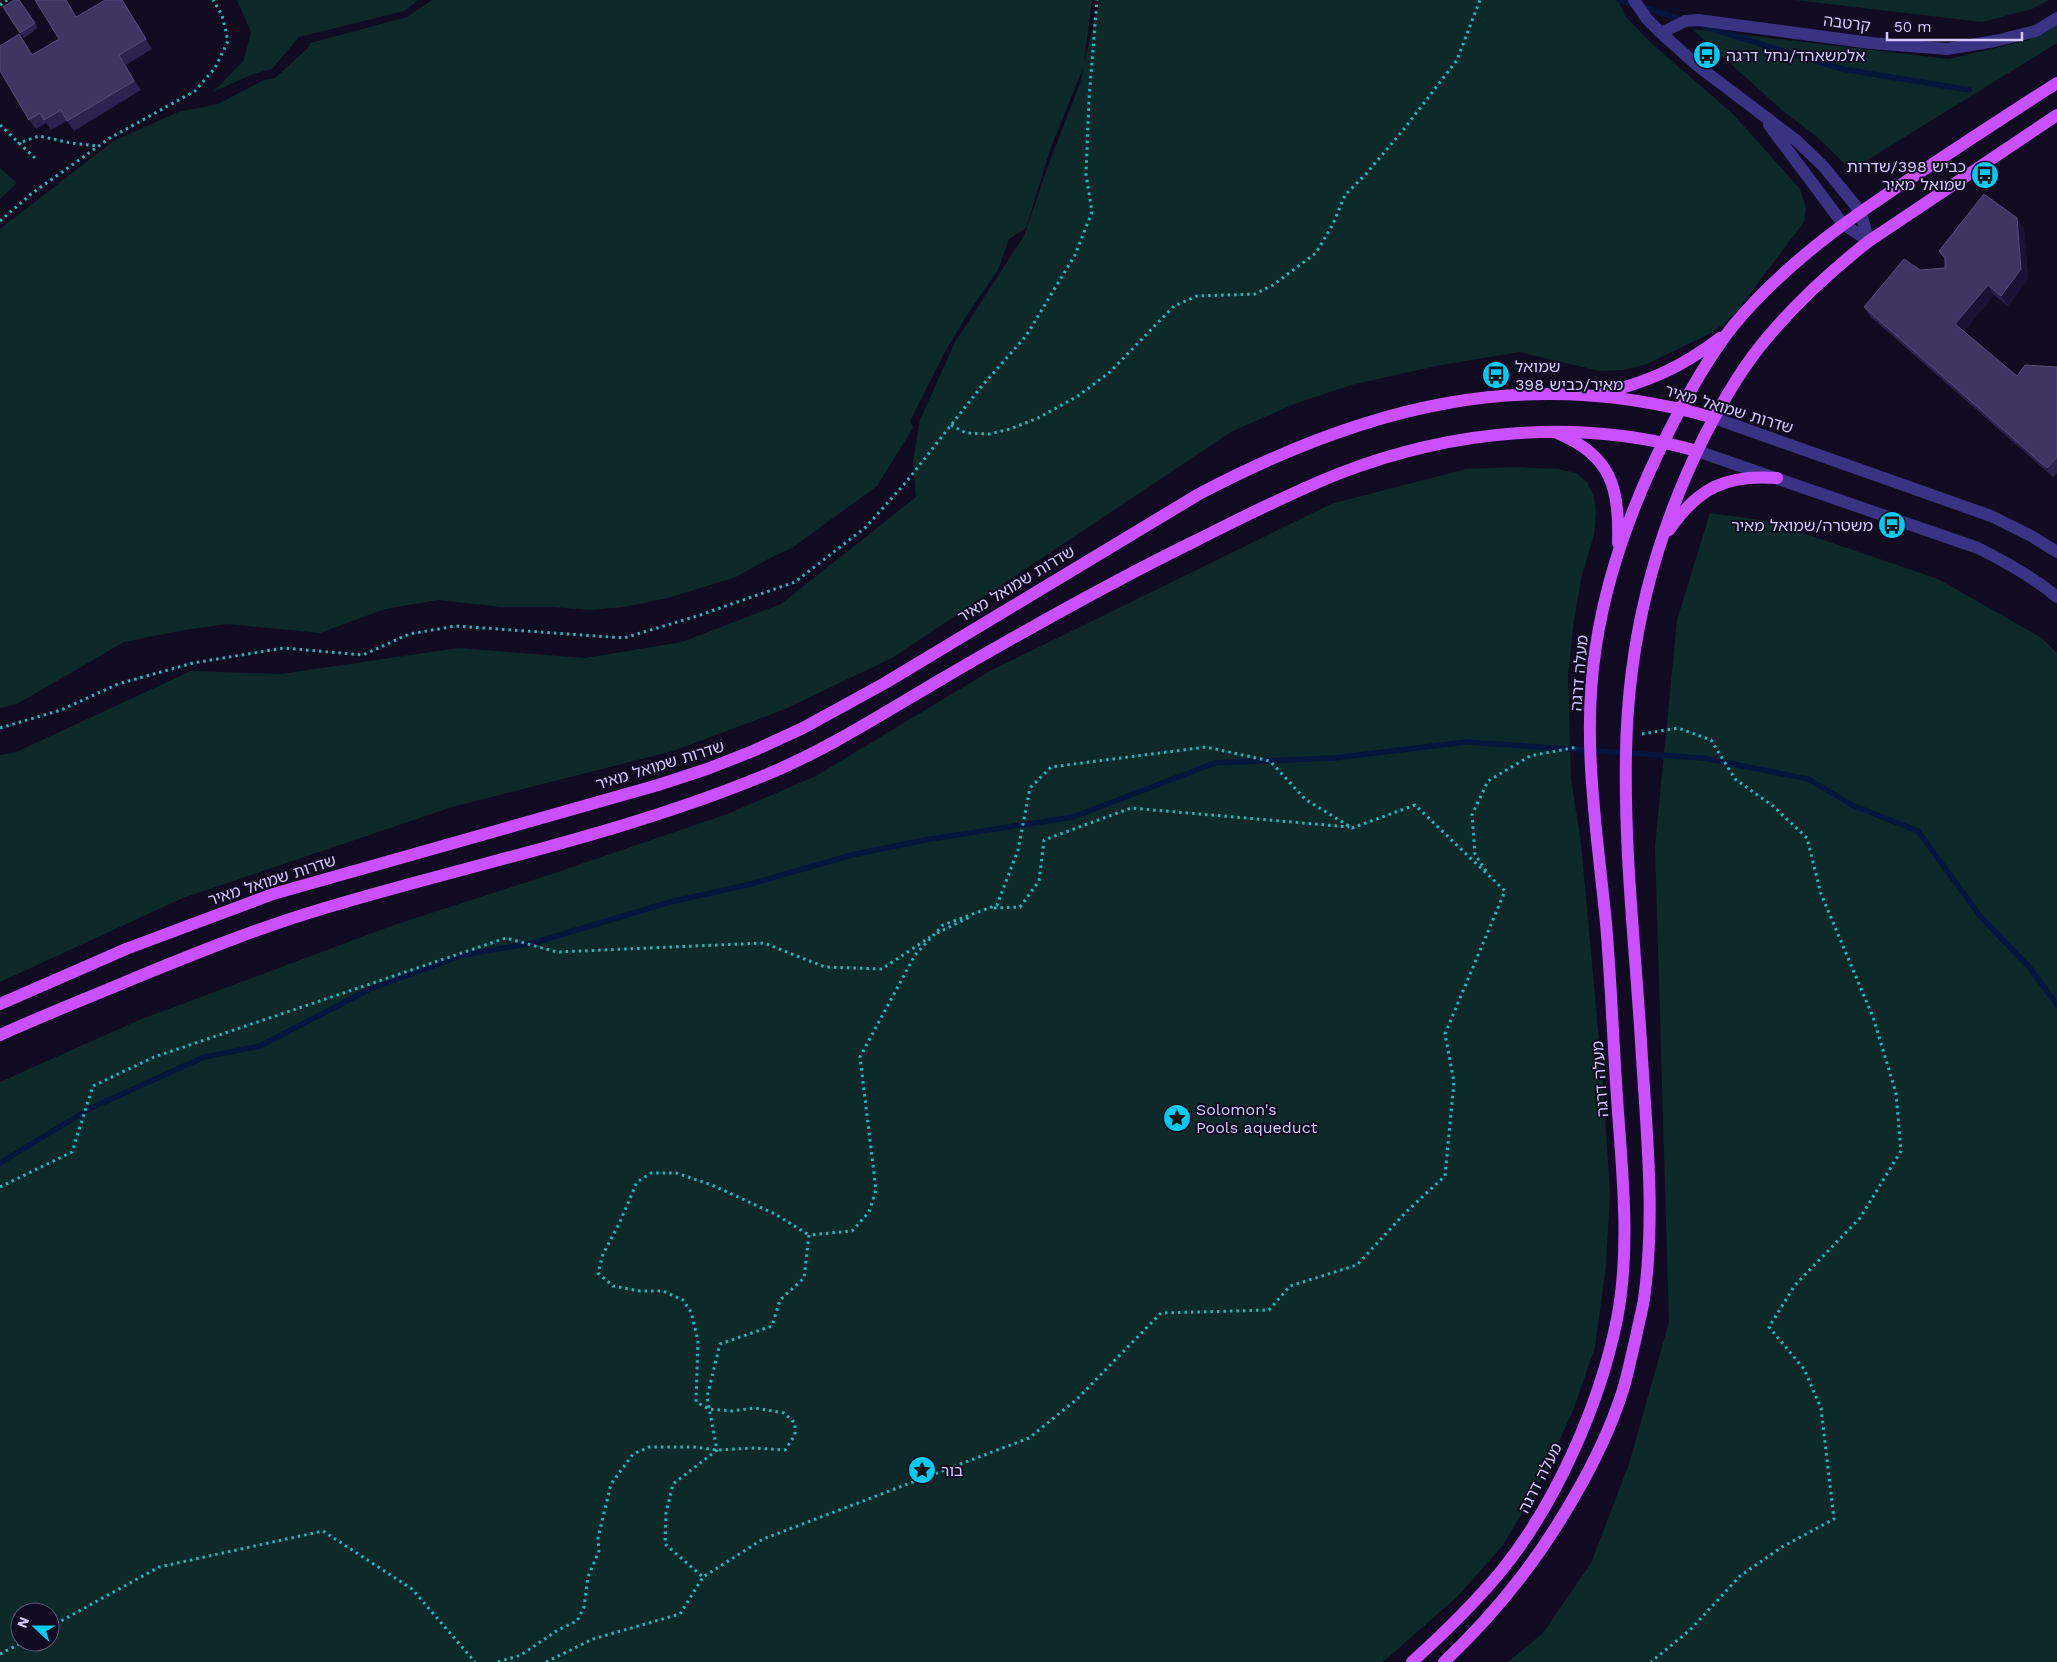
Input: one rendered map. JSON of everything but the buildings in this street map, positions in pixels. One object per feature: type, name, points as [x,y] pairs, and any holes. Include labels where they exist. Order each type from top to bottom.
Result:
[{"type":"main road","points":[[1594,396],[1640,383],[1692,359],[1730,330],[1776,280],[1843,224],[2057,83]]},
{"type":"main road","points":[[1444,1662],[1513,1590],[1566,1512],[1601,1448],[1625,1385],[1644,1300],[1651,1211],[1626,801],[1626,750],[1629,702],[1638,633],[1658,544],[1697,451],[1714,418],[1738,377],[1766,338],[1841,262],[1869,241],[2057,115]]},
{"type":"main road","name":"מעלה דרגה","points":[[1412,1662],[1472,1604],[1503,1569],[1528,1534],[1550,1498],[1583,1427],[1603,1372],[1616,1320],[1623,1272],[1624,1202],[1606,925],[1593,804],[1590,755],[1591,702],[1595,650],[1606,592],[1617,554],[1645,479],[1680,409],[1710,358],[1730,330]]},
{"type":"main road","name":"שדרות שמואל מאיר","points":[[0,1004],[126,950],[273,894],[658,785],[753,751],[803,728],[885,683],[1199,494],[1297,446],[1355,426],[1402,412],[1447,402],[1503,396],[1560,394],[1642,401],[1714,418]]},
{"type":"main road","points":[[0,1035],[218,944],[284,921],[341,903],[620,826],[762,777],[807,756],[1133,571],[1258,509],[1339,474],[1385,458],[1485,436],[1550,430],[1630,435],[1697,451]]},
{"type":"main road","points":[[1550,430],[1572,439],[1589,450],[1606,469],[1617,502],[1617,554]]},
{"type":"main road","points":[[1658,544],[1693,500],[1712,487],[1730,480],[1755,476],[1777,478]]},
{"type":"street","points":[[1634,0],[1661,33],[1698,66],[1811,153],[1841,186],[1860,212],[1869,241]]},
{"type":"street","name":"קרטבה","points":[[1661,33],[1685,21],[1698,20],[1871,43],[1948,50],[2036,31],[2057,18]]},
{"type":"street","points":[[1763,117],[1843,224],[1869,241]]},
{"type":"street","name":"שדרות שמואל מאיר","points":[[1714,418],[1991,516],[2033,537],[2057,552]]},
{"type":"street","points":[[1697,451],[1978,548],[2012,565],[2040,583],[2057,597]]},
{"type":"path","points":[[0,5],[7,0]]},
{"type":"path","points":[[0,221],[31,194],[110,138],[195,91],[215,68],[228,41],[222,15],[213,0]]},
{"type":"path","points":[[0,728],[61,710],[127,682],[193,663],[284,648],[363,655],[409,634],[456,626],[624,638],[697,616],[795,582],[866,528],[907,481],[981,386],[1026,336],[1075,255],[1092,212],[1086,174],[1089,99],[1097,0]]},
{"type":"path","points":[[951,425],[966,433],[989,434],[1010,429],[1038,418],[1078,396],[1110,372],[1174,306],[1197,296],[1255,294],[1273,285],[1316,253],[1333,224],[1345,195],[1366,174],[1404,129],[1457,60],[1480,0]]},
{"type":"path","points":[[0,125],[35,158]]},
{"type":"path","points":[[19,143],[39,136],[71,143],[98,146]]},
{"type":"path","points":[[1640,735],[1678,728],[1711,740],[1735,779],[1773,806],[1807,838],[1821,894],[1873,1017],[1896,1093],[1901,1151],[1860,1218],[1795,1285],[1769,1327],[1804,1369],[1821,1408],[1834,1519],[1782,1548],[1740,1576],[1690,1630],[1651,1662]]},
{"type":"path","points":[[1489,875],[1475,854],[1472,815],[1488,781],[1530,756],[1584,745]]},
{"type":"path","points":[[498,1662],[521,1654],[558,1630],[576,1621],[584,1606],[588,1577],[600,1550],[598,1538],[611,1484],[632,1454],[649,1447],[694,1446],[717,1450],[754,1448],[785,1450],[795,1435],[795,1423],[784,1413],[755,1408],[732,1411],[709,1409],[696,1402],[698,1340],[691,1312],[683,1300],[663,1291],[640,1291],[613,1286],[598,1273],[603,1254],[619,1224],[637,1182],[651,1173],[676,1173],[712,1185],[776,1214],[809,1235],[852,1231],[869,1212],[876,1190],[860,1057],[915,955],[943,925],[997,905],[1018,850],[1030,788],[1051,767],[1206,747],[1270,761],[1305,799],[1352,828]]},
{"type":"path","points":[[546,1662],[592,1639],[680,1614],[703,1577],[763,1540],[1030,1438],[1077,1399],[1161,1313],[1269,1310],[1290,1286],[1357,1265],[1406,1212],[1445,1176],[1454,1082],[1445,1034],[1506,891],[1415,805],[1352,828],[1132,808],[1044,840],[1039,881],[1020,908],[990,908]]},
{"type":"path","points":[[0,1187],[72,1152],[93,1086],[154,1057],[506,938],[557,952],[764,943],[825,968],[882,969],[936,933]]},
{"type":"path","points":[[717,1450],[707,1397],[720,1344],[772,1326],[780,1300],[804,1278],[809,1235]]},
{"type":"path","points":[[703,1577],[665,1544],[666,1513],[673,1484],[717,1450]]},
{"type":"path","points":[[60,1621],[159,1567],[323,1532],[412,1589],[475,1662]]},
{"type":"green space","points":[[237,0],[418,0],[404,11],[299,37],[272,69],[253,74],[213,92],[244,60],[251,32]]},
{"type":"green space","points":[[432,0],[1092,0],[1084,62],[1100,0],[1618,0],[1625,16],[1651,43],[1733,114],[1800,189],[1806,208],[1804,222],[1734,315],[1715,331],[1647,364],[1623,370],[1600,371],[1519,352],[1441,365],[1351,385],[1294,404],[1231,432],[892,658],[785,709],[673,751],[452,807],[183,898],[0,982],[0,755],[14,753],[191,671],[281,674],[458,648],[585,658],[682,642],[781,604],[916,497],[913,461],[920,420],[955,342],[1024,236],[1080,83],[1083,68],[1051,147],[1026,228],[1009,239],[998,270],[946,350],[910,421],[913,427],[911,431],[877,486],[792,548],[736,577],[668,598],[624,607],[590,610],[553,607],[501,607],[438,600],[385,609],[320,633],[227,624],[124,642],[17,704],[0,708],[0,229],[112,142],[178,112],[218,104],[264,80],[275,78],[308,48],[310,43],[407,17]]},
{"type":"green space","points":[[1795,0],[2049,0],[2032,9],[1982,22]]},
{"type":"green space","points":[[2057,23],[2057,43],[1851,170],[1816,136],[1783,111],[1692,29],[1949,59],[2029,40]]},
{"type":"green space","points":[[0,168],[17,183],[0,199]]},
{"type":"green space","points":[[1513,467],[1558,469],[1576,473],[1587,482],[1594,497],[1596,513],[1594,535],[1582,575],[1574,620],[1568,675],[1571,779],[1581,843],[1603,1084],[1610,1193],[1606,1266],[1595,1347],[1573,1411],[1537,1488],[1503,1545],[1458,1596],[1383,1662],[0,1662],[0,1082],[139,1020],[394,925],[552,874],[730,813],[816,776],[990,671],[1331,504],[1466,469]]},
{"type":"green space","points":[[1710,513],[1768,521],[1938,579],[2042,638],[2057,653],[2057,1662],[1508,1662],[1543,1633],[1591,1563],[1629,1464],[1669,1322],[1655,846],[1677,620]]},
{"type":"waterway","points":[[1619,0],[1684,20]]},
{"type":"waterway","points":[[1702,26],[1842,69],[1969,90]]},
{"type":"waterway","points":[[0,1163],[91,1108],[204,1057],[260,1046],[370,989],[463,955],[533,943],[670,902],[747,885],[852,855],[924,840],[1073,817],[1215,763],[1334,758],[1466,742],[1703,758],[1808,779],[1854,806],[1918,831],[1980,916],[2030,968],[2057,1005]]},
{"type":"place","name":"אלמשאהד/נחל דרגה","points":[[1707,55]]},
{"type":"place","name":"כביש 398/שדרות שמואל מאיר","points":[[1985,175]]},
{"type":"place","name":"שמואל מאיר/כביש 398","points":[[1496,375]]},
{"type":"place","name":"משטרה/שמואל מאיר","points":[[1892,525]]},
{"type":"place","name":"Solomon's Pools aqueduct","points":[[1177,1118]]},
{"type":"place","name":"בור","points":[[922,1470]]}]
